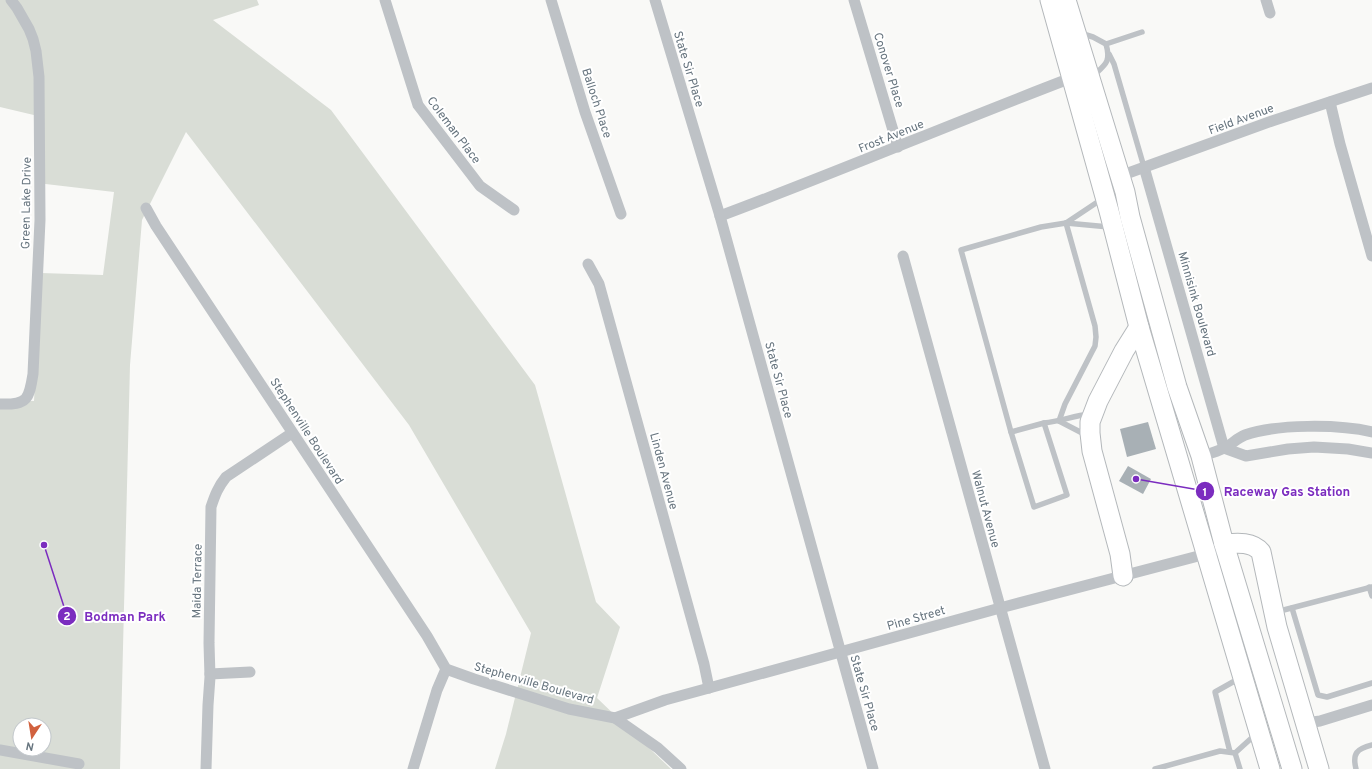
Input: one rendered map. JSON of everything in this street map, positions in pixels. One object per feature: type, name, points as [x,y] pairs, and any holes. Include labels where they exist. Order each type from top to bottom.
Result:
[{"type":"highway","points":[[1050,0],[1120,176],[1177,387],[1201,456],[1224,544],[1235,576],[1292,769]]},
{"type":"highway","points":[[1066,0],[1076,32],[1080,78],[1105,197],[1140,327],[1258,733],[1270,769]]},
{"type":"highway","points":[[1123,576],[1120,554],[1092,451],[1090,422],[1101,395],[1124,351],[1140,327]]},
{"type":"highway","points":[[1224,544],[1246,544],[1258,548],[1261,552],[1274,613],[1319,769]]},
{"type":"street","name":"Green Lake Drive","points":[[0,404],[15,405],[22,402],[27,398],[30,391],[33,374],[40,220],[39,77],[36,51],[33,39],[25,22],[11,0]]},
{"type":"street","name":"Coleman Place","points":[[385,0],[418,105],[480,186],[514,210]]},
{"type":"street","name":"Balloch Place","points":[[551,0],[585,112],[621,214]]},
{"type":"street","name":"State Sir Place","points":[[655,0],[720,216],[873,769]]},
{"type":"street","name":"Conover Place","points":[[854,0],[898,147]]},
{"type":"street","points":[[1266,0],[1270,13]]},
{"type":"street","name":"Frost Avenue","points":[[720,216],[898,147],[992,108],[1080,78]]},
{"type":"street","name":"Field Avenue","points":[[1120,176],[1372,88]]},
{"type":"street","points":[[1330,102],[1372,256]]},
{"type":"street","name":"Minnisink Boulevard","points":[[1144,167],[1224,448]]},
{"type":"street","name":"Stephenville Boulevard","points":[[146,208],[156,226],[427,636],[446,669],[569,709],[615,718]]},
{"type":"street","name":"Walnut Avenue","points":[[903,256],[1044,769]]},
{"type":"street","name":"Linden Avenue","points":[[588,264],[599,284],[615,340],[702,656],[709,688]]},
{"type":"street","points":[[1201,456],[1224,448],[1244,436],[1281,428],[1336,427],[1372,432]]},
{"type":"street","name":"Maida Terrace","points":[[206,769],[210,674],[211,507],[219,486],[226,477],[292,432]]},
{"type":"street","points":[[1224,448],[1246,456],[1288,449],[1314,447],[1348,449],[1372,453]]},
{"type":"street","name":"Pine Street","points":[[615,718],[665,700],[1000,608],[1206,554],[1224,544]]},
{"type":"street","points":[[413,769],[437,690],[446,669]]},
{"type":"street","points":[[210,674],[250,672]]},
{"type":"street","points":[[1306,723],[1372,705]]},
{"type":"street","points":[[615,718],[658,748],[681,769]]},
{"type":"street","points":[[0,750],[79,764]]},
{"type":"lane","points":[[1076,32],[1093,36],[1106,44],[1114,64],[1144,167]]},
{"type":"lane","points":[[1106,44],[1142,32]]},
{"type":"lane","points":[[1080,78],[1105,65],[1109,54]]},
{"type":"lane","points":[[1066,223],[1105,197]]},
{"type":"lane","points":[[1059,421],[1065,404],[1092,355],[1096,337],[1095,326],[1066,223]]},
{"type":"lane","points":[[1044,423],[1067,495],[1034,507],[1011,432],[961,250],[1041,227],[1066,223],[1114,227]]},
{"type":"lane","points":[[1011,432],[1044,423],[1093,413]]},
{"type":"lane","points":[[1059,421],[1090,437]]},
{"type":"lane","points":[[1274,613],[1371,587],[1372,596]]},
{"type":"lane","points":[[1292,608],[1318,695],[1327,697],[1372,683]]},
{"type":"lane","points":[[1240,769],[1233,753],[1215,692],[1242,677]]},
{"type":"lane","points":[[1155,769],[1220,751],[1233,753],[1258,733]]},
{"type":"lane","points":[[1356,769],[1354,756],[1357,751],[1372,744]]},
{"type":"shaded area","points":[[0,0],[257,0],[259,5],[213,20],[331,110],[535,385],[596,602],[620,627],[597,698],[671,769],[495,769],[506,734],[531,633],[409,425],[186,132],[142,220],[130,365],[120,769],[0,769],[0,401],[34,401],[41,273],[103,275],[114,192],[37,183],[38,116],[0,107]]},
{"type":"building","points":[[1148,422],[1156,449],[1127,457],[1120,429]]},
{"type":"building","points":[[1128,466],[1151,479],[1143,494],[1119,481]]},
{"type":"place","name":"Raceway Gas Station","points":[[1136,479]]},
{"type":"place","name":"Bodman Park","points":[[44,545]]}]
